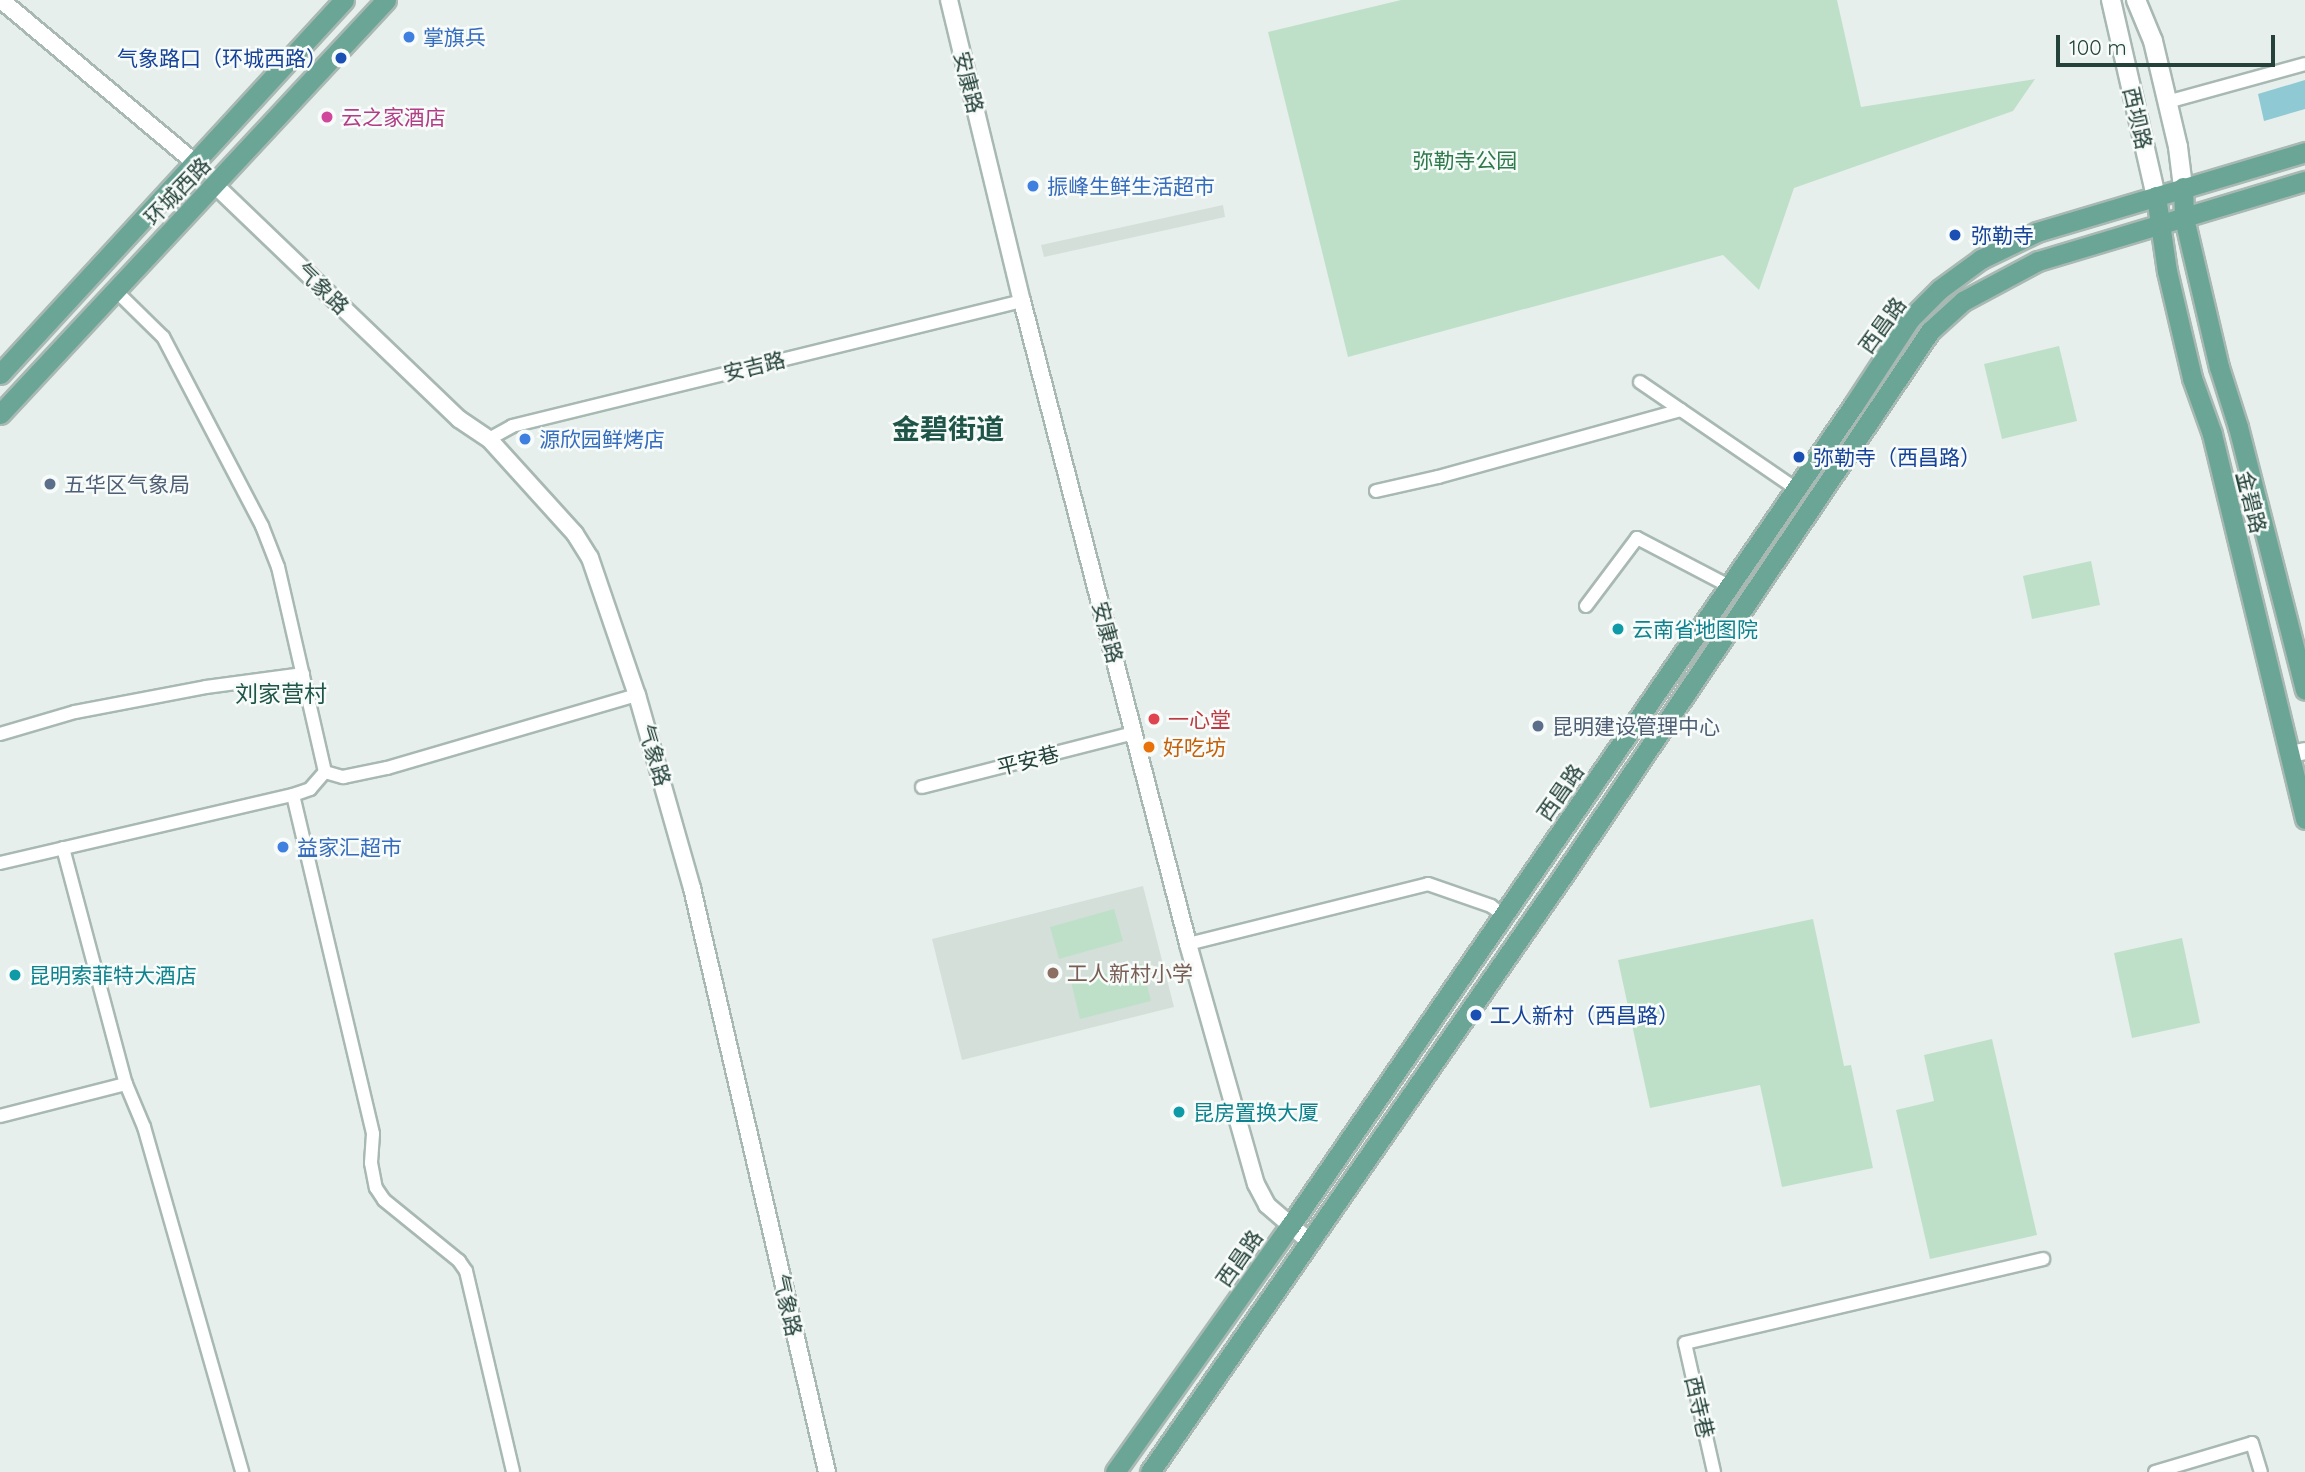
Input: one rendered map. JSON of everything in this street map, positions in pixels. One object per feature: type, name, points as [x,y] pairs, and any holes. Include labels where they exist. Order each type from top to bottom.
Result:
[{"type":"main road","name":"环城西路","points":[[0,374],[344,0]]},
{"type":"main road","name":"环城西路","points":[[0,414],[386,0]]},
{"type":"main road","name":"西坝路","points":[[2110,0],[2155,195]]},
{"type":"main road","name":"西坝路","points":[[2136,0],[2153,41],[2183,187]]},
{"type":"main road","name":"西昌路","points":[[1115,1472],[1290,1226],[1910,319],[1940,289],[1981,259],[2037,232],[2305,152]]},
{"type":"main road","name":"西昌路","points":[[1150,1472],[1564,874],[1930,331],[1962,301],[2038,261],[2305,181]]},
{"type":"main road","name":"金碧路","points":[[2183,187],[2184,218],[2219,367],[2238,426],[2305,690]]},
{"type":"main road","name":"金碧路","points":[[2155,195],[2167,271],[2189,364],[2212,433],[2298,753],[2305,819]]},
{"type":"street","points":[[1,0],[194,162]]},
{"type":"street","name":"安康路","points":[[949,0],[1022,301],[1188,944],[1256,1184],[1267,1205],[1310,1242]]},
{"type":"street","points":[[2167,102],[2305,64]]},
{"type":"street","name":"气象路","points":[[215,184],[458,419],[489,439],[575,534],[590,558],[637,695],[692,888],[827,1472]]},
{"type":"street","points":[[114,289],[163,337],[262,526],[278,567],[325,772]]},
{"type":"street","name":"安吉路","points":[[489,439],[512,426],[1022,301]]},
{"type":"street","points":[[1640,382],[1796,488]]},
{"type":"street","points":[[1376,491],[1438,477],[1681,410]]},
{"type":"street","points":[[1586,606],[1637,538],[1729,586]]},
{"type":"street","points":[[0,734],[75,712],[206,687],[303,674]]},
{"type":"street","points":[[325,772],[343,777],[387,768],[637,695]]},
{"type":"street","name":"平安巷","points":[[922,787],[1134,733]]},
{"type":"street","points":[[0,863],[293,795],[310,789],[325,772]]},
{"type":"street","points":[[293,795],[373,1134],[372,1163],[376,1188],[384,1200],[459,1261],[466,1270],[513,1472]]},
{"type":"street","points":[[64,848],[126,1084],[144,1127],[242,1472]]},
{"type":"street","points":[[1188,944],[1427,884],[1491,906],[1503,915]]},
{"type":"street","points":[[0,1115],[126,1084]]},
{"type":"street","name":"西寺巷","points":[[1714,1472],[1685,1343],[2043,1259]]},
{"type":"street","points":[[2155,1472],[2252,1443],[2261,1472]]},
{"type":"shaded area","points":[[1223,205],[1225,217],[1044,257],[1041,245]]},
{"type":"shaded area","name":"工人新村小学","points":[[1143,886],[1174,1007],[962,1060],[932,939]]},
{"type":"green space","name":"弥勒寺公园","points":[[1401,0],[1837,0],[1861,107],[2035,79],[2013,111],[1794,188],[1759,290],[1723,255],[1348,357],[1268,32]]},
{"type":"green space","points":[[2059,346],[2077,421],[2002,439],[1984,364]]},
{"type":"green space","points":[[2091,561],[2100,605],[2032,619],[2023,576]]},
{"type":"green space","points":[[1114,909],[1123,941],[1059,959],[1050,927]]},
{"type":"green space","points":[[1813,919],[1844,1066],[1851,1065],[1873,1168],[1782,1187],[1760,1085],[1650,1108],[1618,960]]},
{"type":"green space","points":[[2182,938],[2200,1023],[2132,1038],[2114,953]]},
{"type":"green space","points":[[1142,964],[1151,1001],[1080,1019],[1071,982]]},
{"type":"green space","points":[[1992,1039],[2037,1235],[1930,1259],[1896,1110],[1934,1101],[1924,1055]]},
{"type":"water","points":[[2305,80],[2305,109],[2264,121],[2258,94]]},
{"type":"place","name":"掌旗兵","points":[[409,37]]},
{"type":"place","name":"气象路口（环城西路）","points":[[341,58]]},
{"type":"place","name":"云之家酒店","points":[[327,117]]},
{"type":"place","name":"振峰生鲜生活超市","points":[[1033,186]]},
{"type":"place","name":"弥勒寺","points":[[1955,235]]},
{"type":"place","name":"源欣园鲜烤店","points":[[525,439]]},
{"type":"place","name":"弥勒寺（西昌路）","points":[[1799,457]]},
{"type":"place","name":"五华区气象局","points":[[50,484]]},
{"type":"place","name":"云南省地图院","points":[[1618,629]]},
{"type":"place","name":"一心堂","points":[[1154,719]]},
{"type":"place","name":"昆明建设管理中心","points":[[1538,726]]},
{"type":"place","name":"好吃坊","points":[[1149,747]]},
{"type":"place","name":"益家汇超市","points":[[283,847]]},
{"type":"place","name":"工人新村小学","points":[[1053,973]]},
{"type":"place","name":"昆明索菲特大酒店","points":[[15,975]]},
{"type":"place","name":"工人新村（西昌路）","points":[[1476,1015]]},
{"type":"place","name":"昆房置换大厦","points":[[1179,1112]]},
{"type":"district","name":"金碧街道","points":[[948,429]]},
{"type":"district","name":"刘家营村","points":[[281,694]]}]
